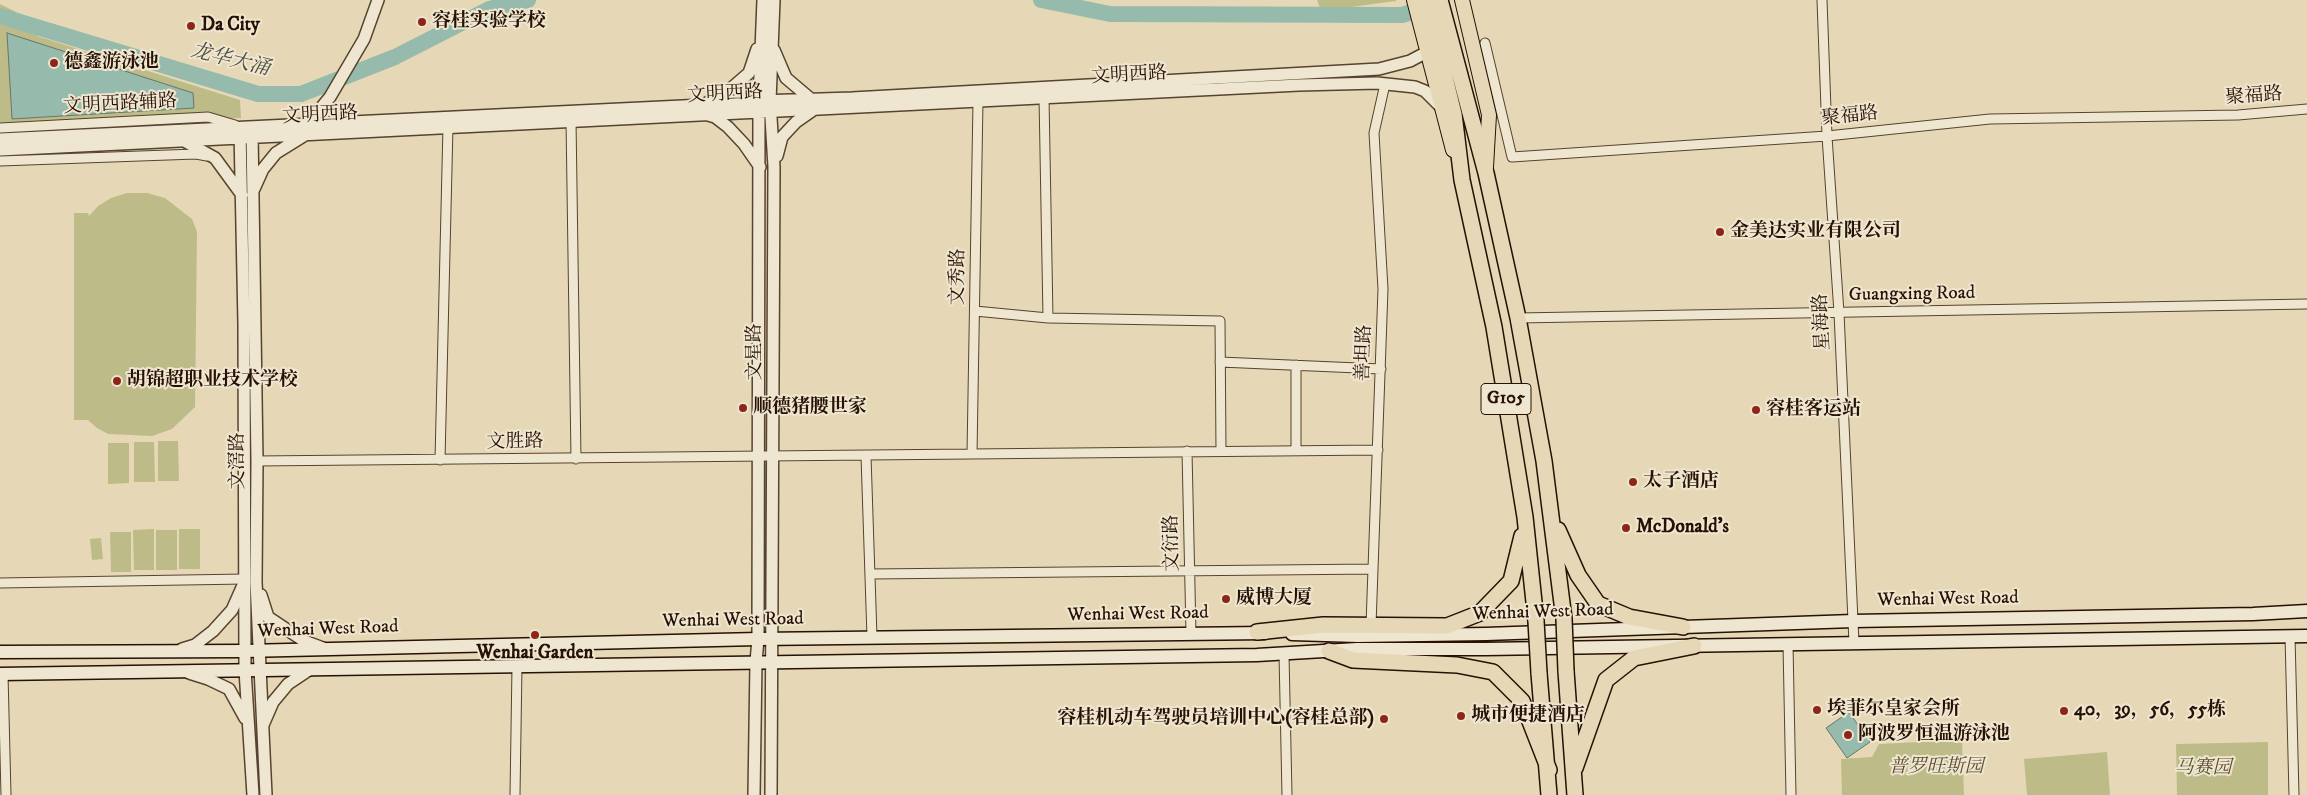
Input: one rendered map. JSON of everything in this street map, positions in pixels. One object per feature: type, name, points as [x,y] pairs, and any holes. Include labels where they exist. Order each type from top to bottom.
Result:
[{"type":"highway","name":"G105","points":[[1426,0],[1494,328],[1525,518],[1536,621],[1549,795]]},
{"type":"highway","points":[[1440,0],[1486,173],[1518,318],[1552,518],[1564,619],[1566,671],[1576,795]]},
{"type":"highway","points":[[1257,632],[1323,625],[1447,626],[1480,613],[1512,581],[1525,518]]},
{"type":"highway","points":[[1552,518],[1578,574],[1598,604],[1630,617],[1682,627]]},
{"type":"highway","points":[[1574,768],[1606,680],[1634,658],[1694,646]]},
{"type":"highway","points":[[1329,651],[1353,660],[1457,665],[1494,672],[1522,701],[1548,770]]},
{"type":"main road","points":[[1414,0],[1427,52],[1448,112]]},
{"type":"main road","points":[[1463,5],[1489,115],[1486,173]]},
{"type":"main road","name":"Wenhai West Road","points":[[0,652],[245,651],[758,639],[1257,632],[1364,636],[1853,620],[2307,612]]},
{"type":"main road","name":"Wenhai West Road","points":[[1,674],[2307,636]]},
{"type":"street","points":[[184,141],[215,158],[247,194],[276,153],[307,129],[330,97],[364,39],[378,0]]},
{"type":"street","name":"文星路","points":[[763,0],[761,38],[766,106],[774,167],[771,795]]},
{"type":"street","name":"文星路","points":[[754,795],[758,639],[760,167],[773,46],[774,0]]},
{"type":"street","name":"星海路","points":[[1822,0],[1827,136],[1839,312],[1854,643]]},
{"type":"street","points":[[760,167],[744,144],[728,127],[704,110],[748,73],[761,38]]},
{"type":"street","name":"聚福路","points":[[1486,43],[1512,157],[1827,136],[1990,119],[2238,115],[2307,109]]},
{"type":"street","points":[[773,46],[786,78],[814,104],[782,137],[774,167]]},
{"type":"street","name":"文明西路","points":[[307,129],[448,126],[571,120],[766,106],[1379,69],[1410,61],[1427,52]]},
{"type":"street","name":"文明西路","points":[[814,104],[978,101],[1299,85],[1385,84],[1415,87],[1425,91],[1448,112]]},
{"type":"street","name":"善坦路","points":[[1371,625],[1383,289],[1374,133],[1385,84]]},
{"type":"street","points":[[1044,97],[1048,318]]},
{"type":"street","name":"文秀路","points":[[972,454],[978,101]]},
{"type":"street","name":"文明西路","points":[[0,139],[246,132],[704,110]]},
{"type":"street","name":"文明西路辅路","points":[[0,128],[208,117],[246,132]]},
{"type":"street","points":[[571,120],[576,459]]},
{"type":"street","points":[[440,460],[448,126]]},
{"type":"street","name":"文明西路","points":[[0,150],[184,141],[246,132]]},
{"type":"street","name":"文滘路","points":[[246,132],[251,581],[259,650],[266,795]]},
{"type":"street","points":[[0,161],[196,154],[215,158]]},
{"type":"street","name":"文滘路","points":[[247,194],[257,461],[251,581],[245,651],[253,795]]},
{"type":"street","name":"Guangxing Road","points":[[1518,318],[2307,304]]},
{"type":"street","points":[[975,311],[1048,318],[1220,321],[1221,451]]},
{"type":"street","points":[[1220,362],[1381,369]]},
{"type":"street","points":[[1296,365],[1296,450]]},
{"type":"street","name":"文胜路","points":[[257,461],[1378,450]]},
{"type":"street","name":"文衍路","points":[[1187,451],[1191,633]]},
{"type":"street","points":[[866,456],[872,638]]},
{"type":"street","points":[[870,574],[1374,569]]},
{"type":"street","points":[[0,583],[251,581]]},
{"type":"street","points":[[251,581],[268,617],[304,641],[324,648]]},
{"type":"street","points":[[176,651],[195,645],[213,631],[232,610],[251,581]]},
{"type":"street","points":[[2290,636],[2294,795]]},
{"type":"street","points":[[1788,644],[1791,795]]},
{"type":"street","points":[[1284,654],[1288,795]]},
{"type":"street","points":[[515,795],[518,666]]},
{"type":"street","points":[[262,726],[273,702],[288,684],[310,670]]},
{"type":"street","points":[[180,671],[208,679],[229,689],[248,725]]},
{"type":"street","points":[[1,674],[6,795]]},
{"type":"green space","points":[[1317,0],[1396,0],[1396,1],[1321,11]]},
{"type":"green space","points":[[0,4],[40,24],[37,36],[240,100],[241,118],[0,131]]},
{"type":"green space","points":[[127,193],[147,193],[165,198],[192,219],[197,232],[195,407],[172,429],[152,436],[108,434],[88,420],[74,420],[74,213],[88,213],[89,216],[98,206],[111,198]]},
{"type":"green space","points":[[158,441],[178,441],[179,481],[158,481]]},
{"type":"green space","points":[[134,442],[154,442],[155,482],[134,482]]},
{"type":"green space","points":[[108,443],[129,443],[129,483],[108,484]]},
{"type":"green space","points":[[154,529],[154,570],[134,570],[133,530]]},
{"type":"green space","points":[[179,529],[200,529],[200,569],[179,569]]},
{"type":"green space","points":[[156,530],[177,530],[177,570],[156,570]]},
{"type":"green space","points":[[110,532],[131,532],[131,572],[111,572]]},
{"type":"green space","points":[[101,538],[103,559],[92,560],[90,539]]},
{"type":"green space","name":"普罗旺斯园","points":[[1962,740],[1964,795],[1842,795],[1841,759],[1872,757],[1879,744]]},
{"type":"green space","name":"马赛园","points":[[2268,742],[2268,795],[2177,795],[2176,744]]},
{"type":"green space","points":[[2107,752],[2110,795],[2027,795],[2024,759]]},
{"type":"shaded area","name":"德鑫游泳池","points":[[7,33],[193,93],[194,108],[12,119]]},
{"type":"shaded area","name":"阿波罗恒温游泳池","points":[[1849,712],[1870,742],[1847,758],[1826,728]]},
{"type":"waterway","name":"龙华大涌","points":[[0,16],[258,94],[301,94],[395,57],[489,9],[528,0]]},
{"type":"waterway","name":"龙华大涌","points":[[1041,0],[1110,14],[1402,15],[1431,6]]},
{"type":"place","name":"容桂实验学校","points":[[422,22]]},
{"type":"place","name":"Da City","points":[[191,26]]},
{"type":"place","name":"德鑫游泳池","points":[[54,63]]},
{"type":"place","name":"金美达实业有限公司","points":[[1720,232]]},
{"type":"place","name":"胡锦超职业技术学校","points":[[117,381]]},
{"type":"place","name":"顺德猪腰世家","points":[[743,408]]},
{"type":"place","name":"容桂客运站","points":[[1756,410]]},
{"type":"place","name":"太子酒店","points":[[1633,482]]},
{"type":"place","name":"McDonald's","points":[[1626,528]]},
{"type":"place","name":"威博大厦","points":[[1226,599]]},
{"type":"place","name":"Wenhai Garden","points":[[535,635]]},
{"type":"place","name":"埃菲尔皇家会所","points":[[1817,710]]},
{"type":"place","name":"40，39，56，55栋","points":[[2064,711]]},
{"type":"place","name":"城市便捷酒店","points":[[1461,716]]},
{"type":"place","name":"容桂机动车驾驶员培训中心(容桂总部)","points":[[1384,719]]},
{"type":"place","name":"阿波罗恒温游泳池","points":[[1848,735]]}]
